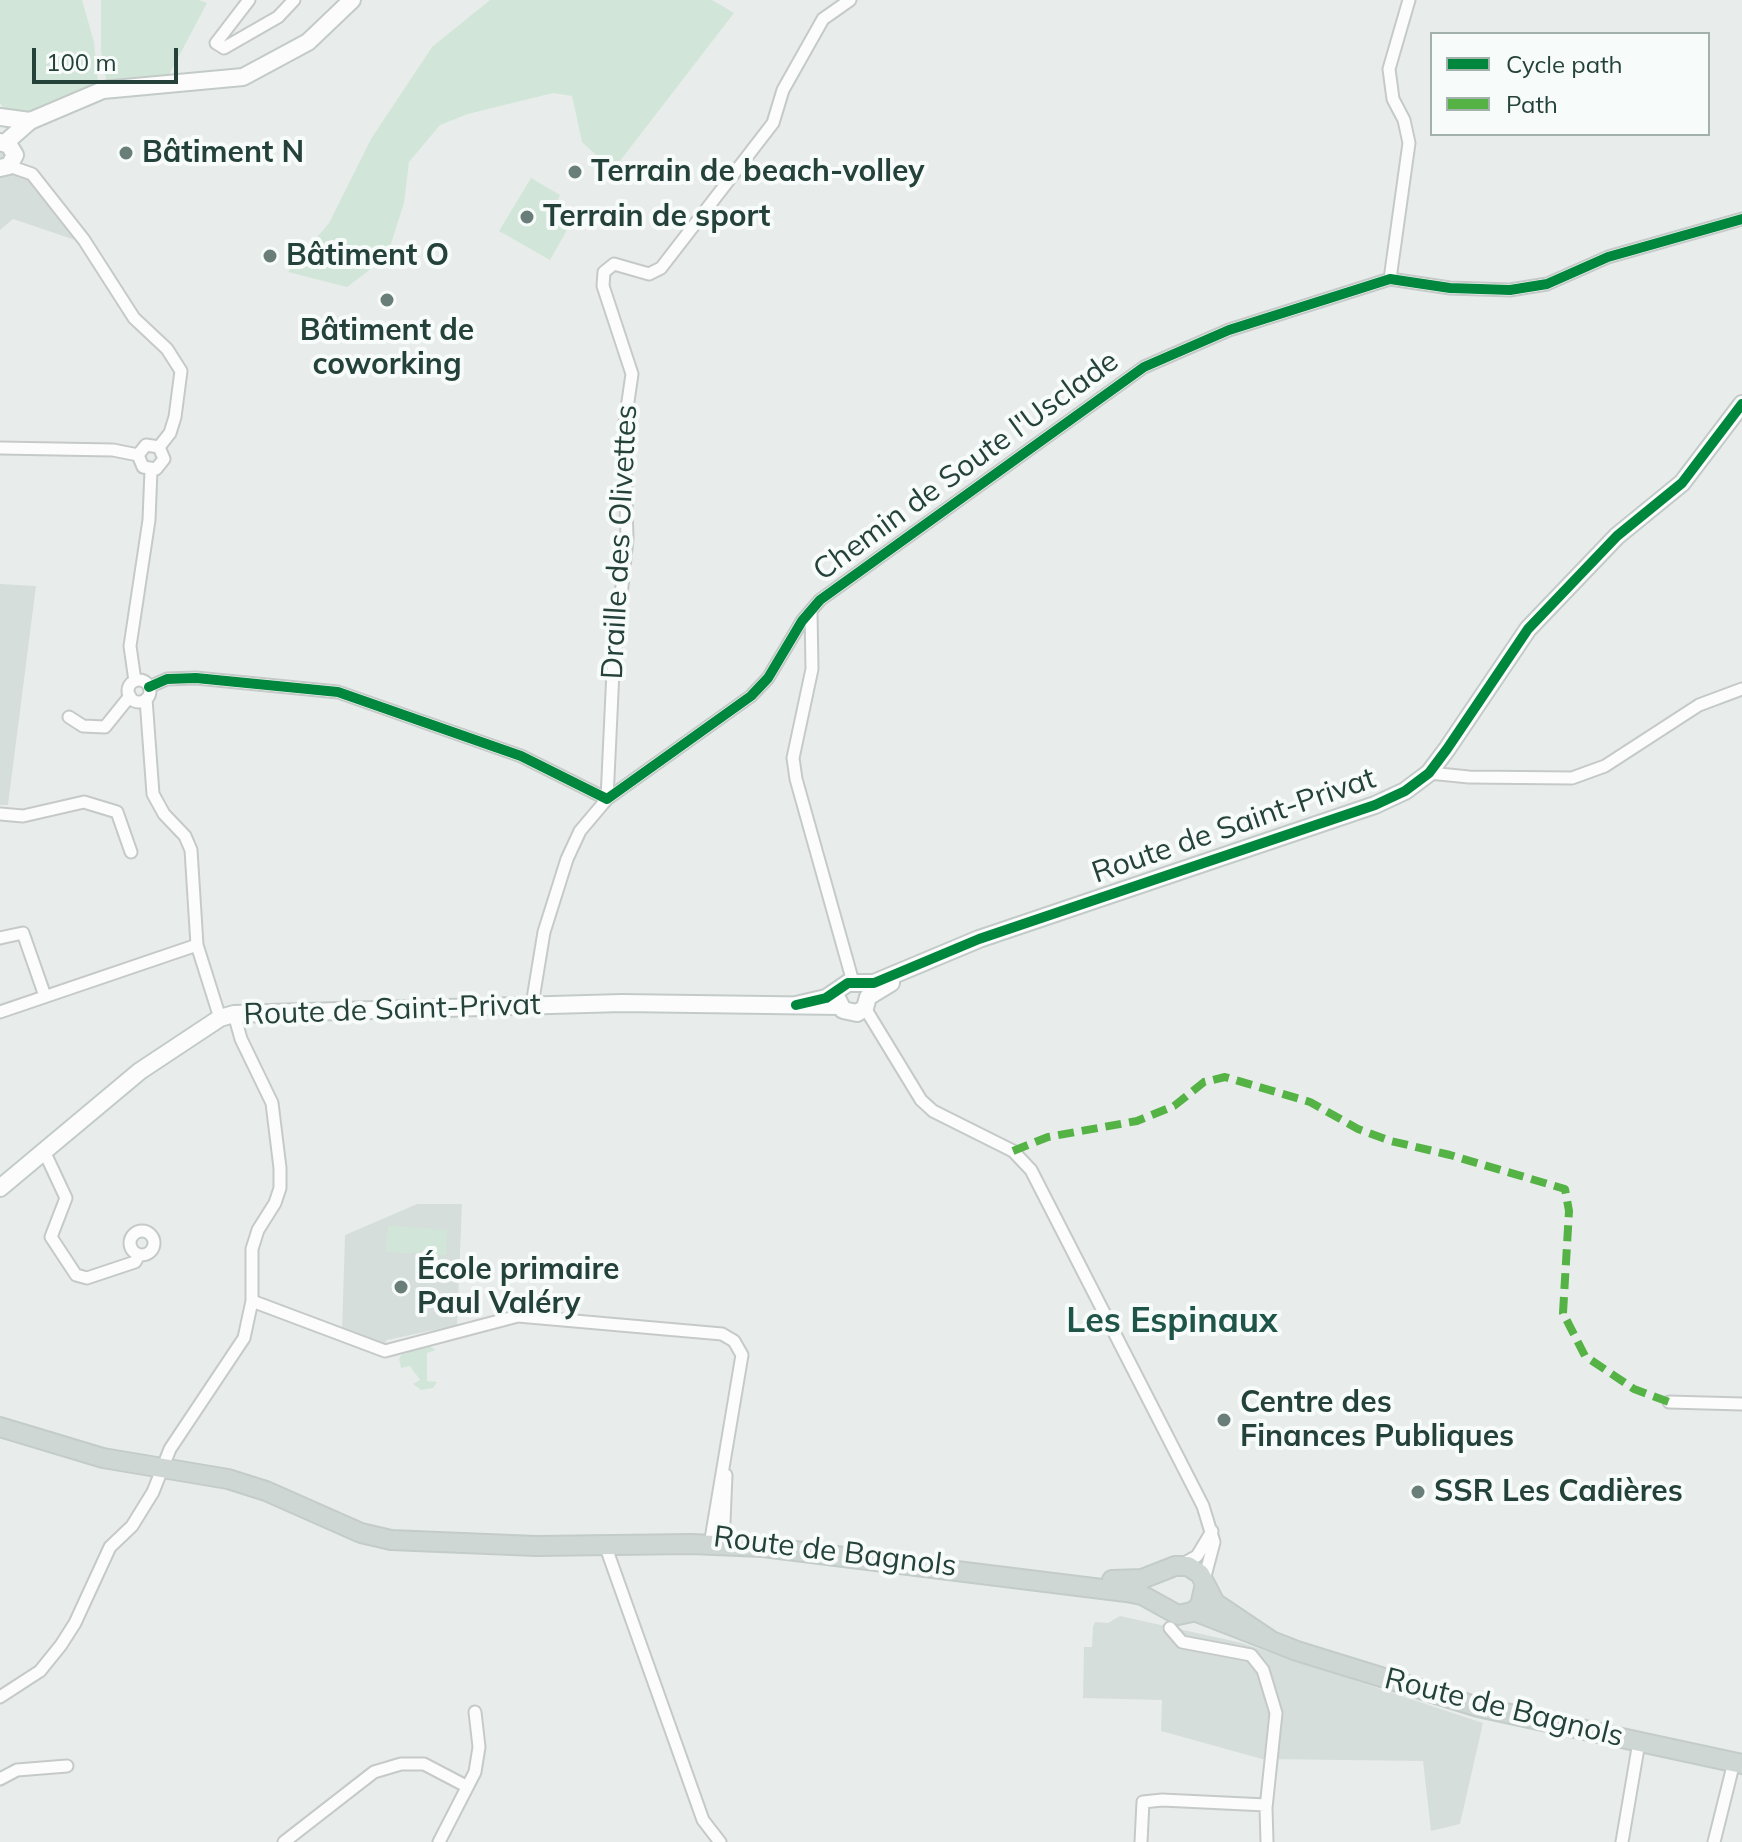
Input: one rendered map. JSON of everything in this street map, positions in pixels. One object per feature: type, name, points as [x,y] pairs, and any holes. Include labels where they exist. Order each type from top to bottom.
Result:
[{"type":"main road","name":"Route de Bagnols","points":[[0,1427],[103,1458],[248,1485],[376,1537],[432,1543],[518,1544],[717,1539],[788,1545],[1055,1581]]},
{"type":"main road","points":[[1055,1581],[1126,1581],[1161,1574],[1181,1565],[1195,1569],[1215,1603],[1270,1640]]},
{"type":"main road","points":[[1161,1574],[1156,1589],[1165,1613]]},
{"type":"main road","points":[[1055,1581],[1126,1592],[1165,1613],[1178,1615],[1193,1612],[1270,1640]]},
{"type":"main road","points":[[1193,1612],[1204,1599],[1204,1582]]},
{"type":"main road","name":"Route de Bagnols","points":[[1270,1640],[1478,1707],[1738,1763]]},
{"type":"street","points":[[249,0],[216,43],[224,48],[278,17],[294,0]]},
{"type":"street","points":[[6,152],[30,121],[103,90],[243,77],[308,42],[352,0]]},
{"type":"street","name":"Draille des Olivettes","points":[[607,799],[613,671],[627,539],[624,429],[632,374],[603,286],[604,272],[614,264],[649,274],[661,268],[773,123],[783,90],[823,19],[850,0]]},
{"type":"street","points":[[1390,279],[1409,143],[1404,120],[1393,99],[1389,69],[1409,0]]},
{"type":"street","points":[[0,117],[30,121]]},
{"type":"street","points":[[0,123],[6,152],[32,174],[55,202],[134,318],[167,349],[181,371],[175,417],[170,433],[159,447]]},
{"type":"street","name":"Chemin de Soute l'Usclade","points":[[607,799],[751,696],[768,678],[820,600],[1144,367],[1229,330],[1390,279],[1450,288],[1510,290],[1547,284],[1608,257],[1742,219]]},
{"type":"street","name":"Route de Saint-Privat","points":[[0,1188],[140,1071],[227,1016],[532,1005],[796,1005],[853,996],[979,939],[1375,805],[1405,791],[1429,773],[1528,629],[1617,536],[1682,483],[1742,404]]},
{"type":"street","points":[[138,455],[146,445],[159,447]]},
{"type":"street","points":[[151,470],[162,463],[163,454],[159,447]]},
{"type":"street","points":[[0,448],[113,450],[138,455]]},
{"type":"street","points":[[138,455],[143,467],[151,470]]},
{"type":"street","points":[[135,681],[130,646],[149,520],[151,470]]},
{"type":"street","points":[[811,611],[812,669],[793,758],[853,996],[888,1044],[921,1100],[933,1111],[1013,1151],[1031,1170],[1203,1506],[1214,1542],[1204,1582]]},
{"type":"street","points":[[0,1697],[40,1671],[61,1645],[75,1623],[110,1547],[132,1526],[164,1469],[170,1449],[244,1338],[252,1301],[252,1249],[258,1230],[275,1203],[280,1188],[272,1103],[227,1016],[197,945],[191,850],[185,836],[164,814],[153,794],[148,693],[143,681],[135,681],[128,689],[130,696],[139,701],[148,693],[167,679],[196,678],[338,692],[521,756],[607,799],[580,831],[567,859],[544,932],[532,1005]]},
{"type":"street","points":[[1429,773],[1550,780],[1572,778],[1605,766],[1699,705],[1742,689]]},
{"type":"street","points":[[69,717],[83,726],[105,727],[130,696]]},
{"type":"street","points":[[0,814],[23,816],[84,802],[117,812],[131,852]]},
{"type":"street","points":[[0,938],[23,933],[45,996]]},
{"type":"street","points":[[0,1012],[197,945]]},
{"type":"street","points":[[44,1151],[66,1198],[51,1237],[76,1275],[87,1278],[135,1262],[139,1255]]},
{"type":"street","points":[[252,1301],[385,1351],[518,1316],[722,1334],[734,1341],[742,1355],[717,1539]]},
{"type":"street","points":[[1669,1402],[1742,1404]]},
{"type":"street","points":[[1181,1565],[1197,1556],[1212,1531]]},
{"type":"street","points":[[604,1542],[703,1820],[720,1842]]},
{"type":"street","points":[[1165,1613],[1182,1642],[1251,1655],[1263,1670],[1276,1713],[1266,1805],[1267,1842]]},
{"type":"street","points":[[439,1842],[475,1772],[479,1747],[475,1712]]},
{"type":"street","points":[[1622,1842],[1639,1742]]},
{"type":"street","points":[[1714,1842],[1738,1763]]},
{"type":"street","points":[[284,1842],[374,1772],[401,1764],[424,1764],[466,1786]]},
{"type":"street","points":[[0,1779],[17,1770],[67,1766]]},
{"type":"street","points":[[1141,1842],[1143,1802],[1162,1800],[1266,1805]]},
{"type":"shaded area","points":[[0,131],[75,240],[13,219],[0,230]]},
{"type":"shaded area","points":[[0,584],[36,586],[8,805],[0,805]]},
{"type":"shaded area","name":"École primaire Paul Valéry","points":[[417,1204],[462,1204],[457,1325],[387,1340],[384,1345],[342,1331],[345,1235]]},
{"type":"shaded area","points":[[1120,1616],[1242,1643],[1483,1723],[1460,1824],[1431,1831],[1423,1761],[1262,1759],[1161,1731],[1162,1700],[1083,1698],[1084,1647],[1092,1647],[1095,1622],[1108,1623]]},
{"type":"green space","points":[[0,0],[82,0],[94,42],[98,83],[23,119],[10,117],[0,103]]},
{"type":"green space","points":[[101,0],[199,0],[207,3],[169,75],[107,84],[101,51]]},
{"type":"green space","points":[[490,0],[712,0],[734,13],[620,161],[608,166],[582,142],[572,96],[553,93],[468,114],[440,125],[409,162],[404,203],[388,253],[367,272],[347,287],[288,272],[329,223],[371,139],[432,47]]},
{"type":"green space","name":"Terrain de sport","points":[[531,178],[560,195],[556,204],[575,216],[550,260],[499,231]]},
{"type":"green space","points":[[388,1226],[447,1230],[446,1255],[386,1252]]},
{"type":"green space","points":[[427,1345],[436,1350],[427,1353],[427,1381],[437,1382],[433,1388],[421,1390],[413,1384],[420,1380],[410,1366],[401,1368],[399,1359],[401,1355]]},
{"type":"marked path","points":[[1013,1151],[1048,1137],[1137,1121],[1174,1106],[1204,1082],[1225,1077],[1310,1102],[1358,1129],[1391,1141],[1565,1189],[1569,1211],[1563,1313],[1585,1356],[1634,1389],[1669,1402]]},
{"type":"cycle path","points":[[149,687],[167,679],[196,678],[338,692],[521,756],[607,799],[751,696],[768,678],[802,621],[820,600],[1144,367],[1229,330],[1390,279],[1450,288],[1510,290],[1547,284],[1608,257],[1742,219]]},
{"type":"cycle path","points":[[796,1005],[826,998],[848,983],[874,983],[979,939],[1375,805],[1405,791],[1429,773],[1528,629],[1617,536],[1682,483],[1742,404]]},
{"type":"place","name":"Bâtiment N","points":[[126,153]]},
{"type":"place","name":"Terrain de beach-volley","points":[[575,172]]},
{"type":"place","name":"Terrain de sport","points":[[527,217]]},
{"type":"place","name":"Bâtiment O","points":[[270,256]]},
{"type":"place","name":"Bâtiment de coworking","points":[[387,300]]},
{"type":"place","name":"École primaire Paul Valéry","points":[[401,1287]]},
{"type":"place","name":"Centre des Finances Publiques","points":[[1224,1420]]},
{"type":"place","name":"SSR Les Cadières","points":[[1418,1492]]},
{"type":"district","name":"Les Espinaux","points":[[1172,1322]]}]
